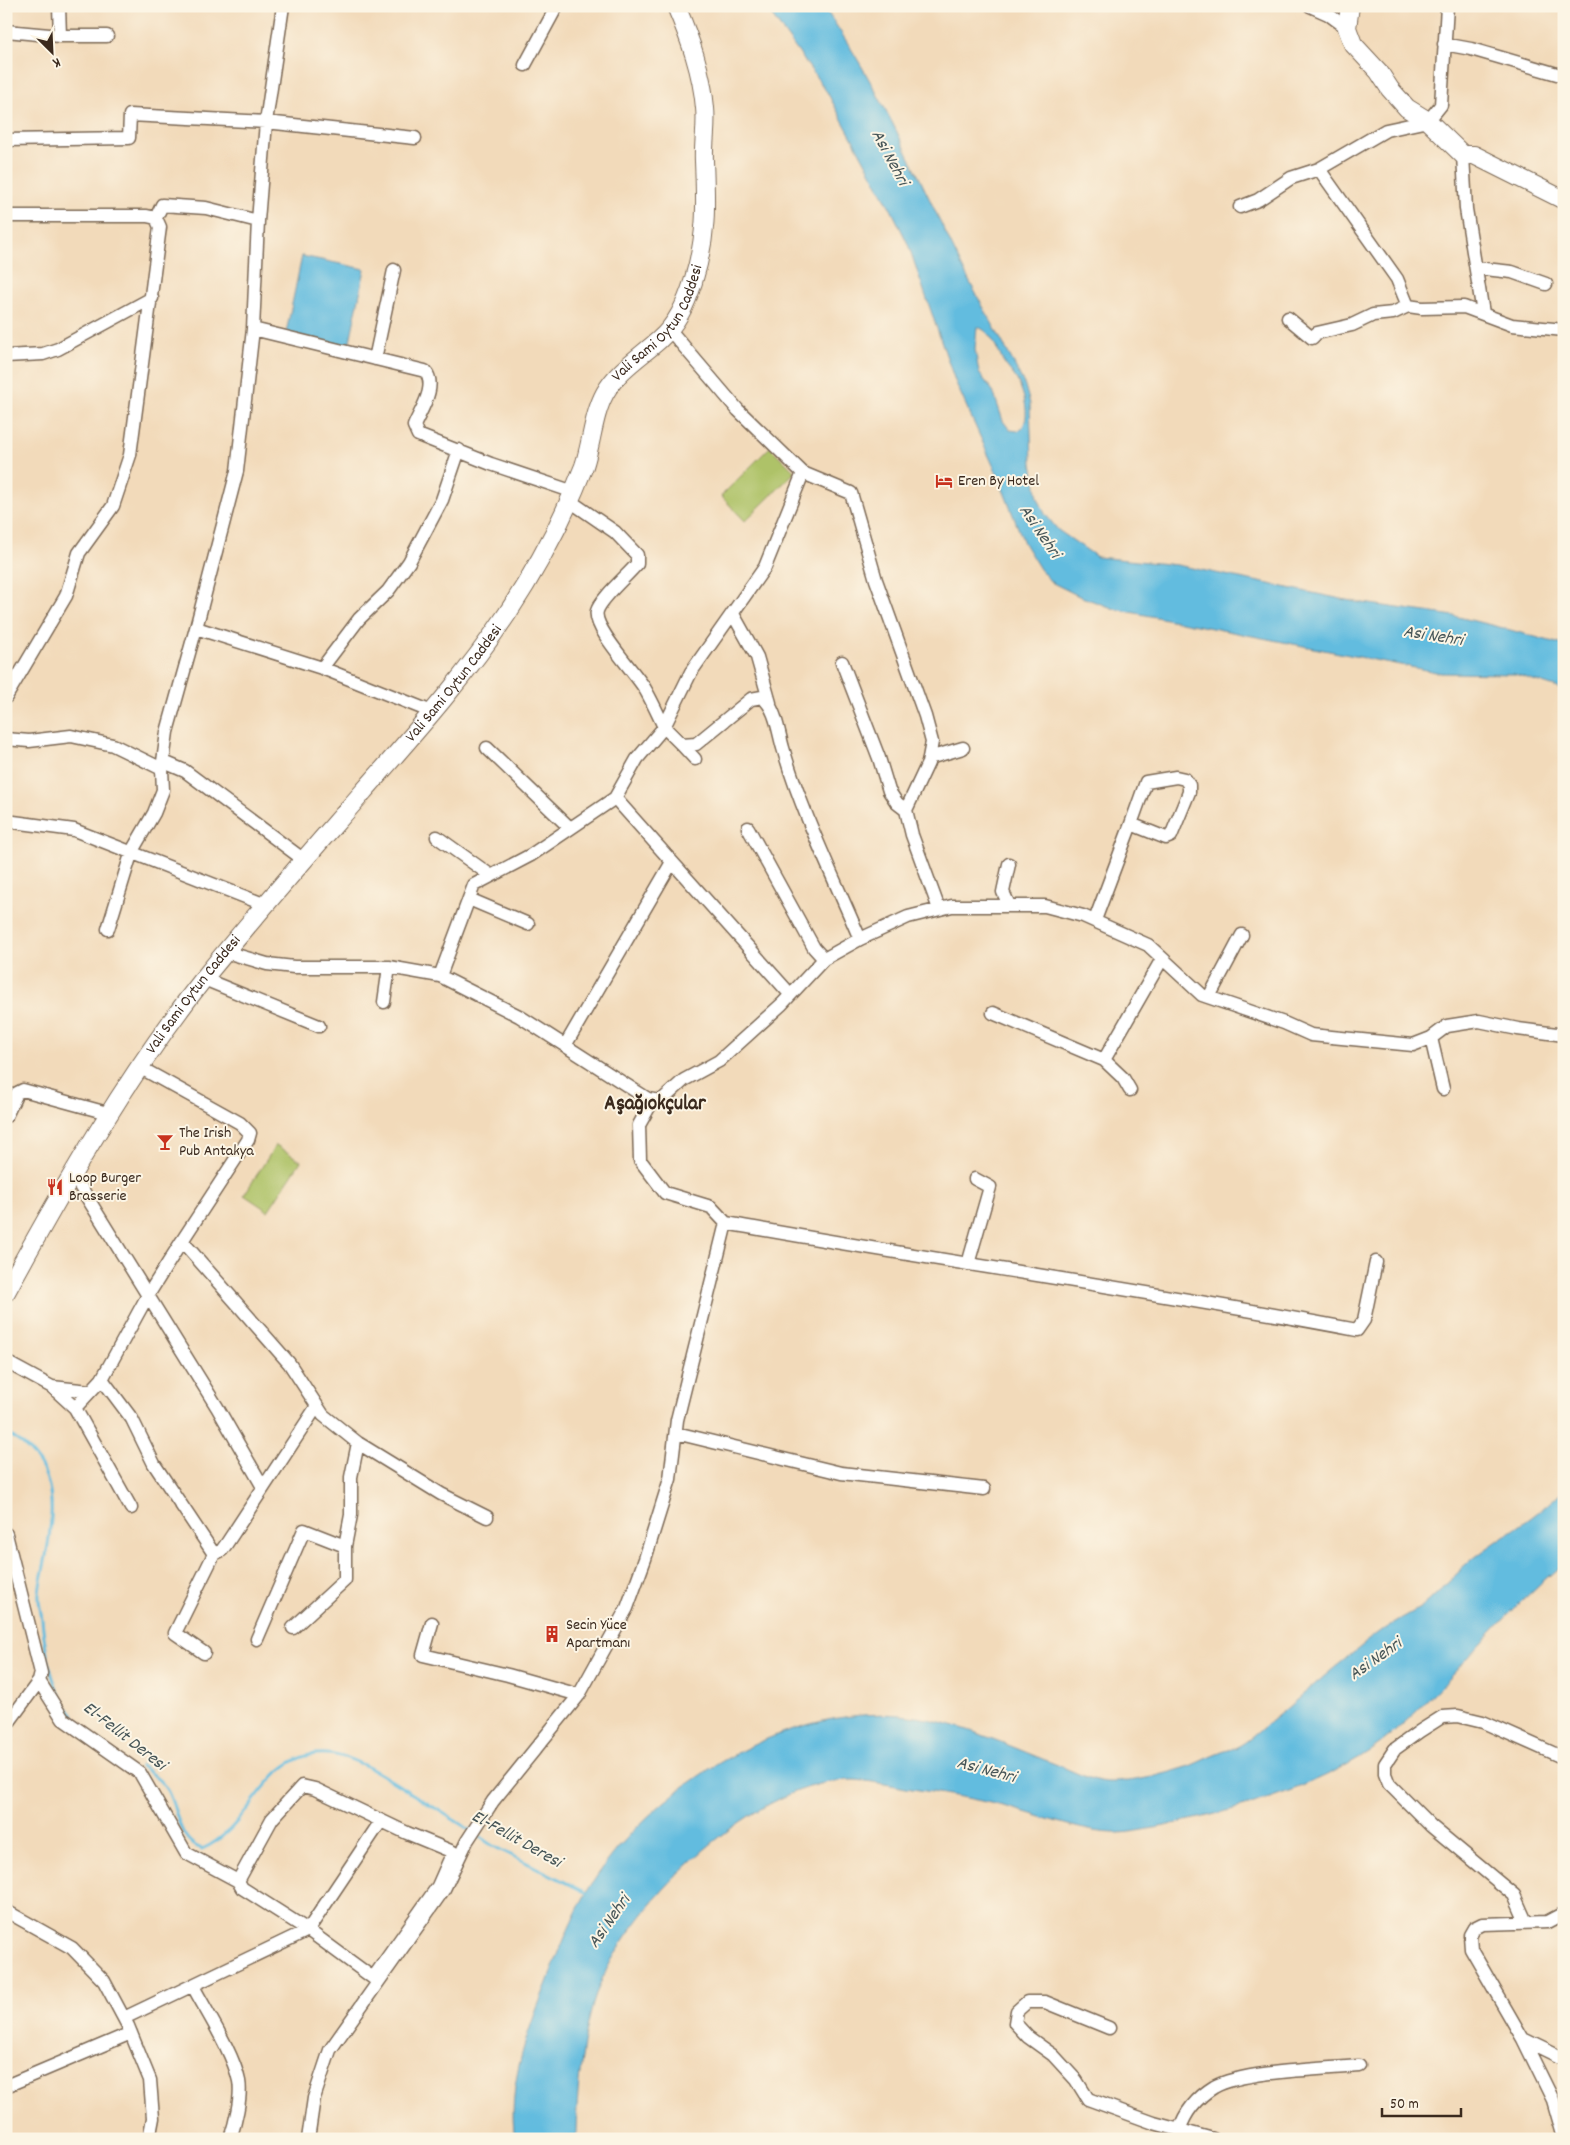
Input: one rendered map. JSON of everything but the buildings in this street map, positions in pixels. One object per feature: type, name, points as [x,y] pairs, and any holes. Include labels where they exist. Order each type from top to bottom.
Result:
[{"type":"street","points":[[59,6],[60,36]]},
{"type":"street","points":[[108,929],[132,851],[154,813],[164,790],[163,765],[167,732],[237,471],[253,329],[258,221],[266,122],[283,6]]},
{"type":"street","points":[[525,65],[557,6]]},
{"type":"street","name":"Vali Sami Oytun Caddesi","points":[[6,1292],[72,1173],[141,1068],[204,979],[432,712],[481,651],[517,599],[572,496],[586,460],[600,405],[608,387],[618,375],[669,329],[680,314],[692,286],[701,252],[707,209],[704,94],[695,54],[676,6]]},
{"type":"street","points":[[1310,6],[1328,14],[1347,28],[1354,44],[1379,72],[1395,95],[1407,108],[1428,121],[1463,155],[1466,209],[1483,312]]},
{"type":"street","points":[[1347,28],[1350,6]]},
{"type":"street","points":[[1240,207],[1258,200],[1291,178],[1319,169],[1386,130],[1428,121],[1441,105],[1447,6]]},
{"type":"street","points":[[6,32],[60,36],[107,36]]},
{"type":"street","points":[[1444,44],[1470,49],[1564,76]]},
{"type":"street","points":[[6,140],[129,138],[130,115],[266,122],[415,138]]},
{"type":"street","points":[[1463,155],[1474,155],[1564,200]]},
{"type":"street","points":[[1319,169],[1397,279],[1408,306]]},
{"type":"street","points":[[156,218],[162,206],[206,208],[258,221]]},
{"type":"street","points":[[6,216],[156,218]]},
{"type":"street","points":[[6,697],[66,596],[79,553],[113,506],[130,455],[160,227],[156,218]]},
{"type":"street","points":[[1476,268],[1512,272],[1546,284]]},
{"type":"street","points":[[375,359],[394,270]]},
{"type":"street","points":[[6,356],[43,354],[58,349],[152,298]]},
{"type":"street","points":[[1288,318],[1312,338],[1317,333],[1352,325],[1373,315],[1393,313],[1408,306],[1422,308],[1464,307],[1483,312],[1512,325],[1564,330]]},
{"type":"street","points":[[253,329],[425,371],[429,376],[431,385],[414,426],[418,435],[572,496],[615,532],[637,555],[637,564],[603,602],[597,610],[596,618],[602,630],[645,688],[664,727],[695,759]]},
{"type":"street","points":[[669,329],[738,410],[803,473],[851,493],[876,580],[925,716],[932,742],[929,758],[906,810],[912,835],[939,909]]},
{"type":"street","points":[[322,668],[359,619],[388,591],[409,562],[442,500],[459,450]]},
{"type":"street","points":[[440,976],[474,884],[531,855],[614,798],[637,759],[664,727],[692,672],[765,567],[803,473]]},
{"type":"street","points":[[733,614],[757,657],[784,751],[860,939]]},
{"type":"street","points":[[196,628],[322,668],[432,712]]},
{"type":"street","points":[[842,662],[879,758],[889,791],[896,804],[906,810]]},
{"type":"street","points":[[682,745],[696,744],[724,728],[751,699],[762,697],[770,703]]},
{"type":"street","points":[[6,738],[29,741],[71,736],[113,745],[163,765],[185,771],[304,860]]},
{"type":"street","points":[[487,748],[570,828]]},
{"type":"street","points":[[929,758],[963,748]]},
{"type":"street","points":[[1095,920],[1146,782],[1176,777],[1185,779],[1189,785],[1189,792],[1171,836],[1166,838],[1131,824]]},
{"type":"street","points":[[614,798],[790,994]]},
{"type":"street","points":[[6,821],[74,830],[132,851],[266,905]]},
{"type":"street","points":[[748,828],[814,948],[824,959]]},
{"type":"street","points":[[437,837],[490,875]]},
{"type":"street","points":[[566,1044],[672,862]]},
{"type":"street","points":[[1008,864],[1003,892],[1009,905]]},
{"type":"street","points":[[468,899],[528,924]]},
{"type":"street","points":[[226,952],[267,964],[294,967],[389,967],[440,976],[519,1016],[653,1100],[661,1101],[684,1080],[718,1061],[782,1004],[824,959],[860,939],[908,917],[952,906],[1045,906],[1095,920],[1148,945],[1202,995],[1311,1034],[1413,1045],[1431,1038],[1447,1026],[1479,1021],[1564,1035]]},
{"type":"street","points":[[1209,997],[1242,935]]},
{"type":"street","points":[[1104,1060],[1162,959]]},
{"type":"street","points":[[384,1002],[389,967]]},
{"type":"street","points":[[204,979],[319,1026]]},
{"type":"street","points":[[993,1013],[1104,1060],[1123,1078],[1130,1090]]},
{"type":"street","points":[[1431,1038],[1443,1089]]},
{"type":"street","points":[[75,1408],[102,1379],[148,1295],[248,1140],[250,1133],[240,1123],[141,1068]]},
{"type":"street","points":[[6,1116],[17,1093],[23,1090],[111,1114]]},
{"type":"street","points":[[653,1100],[639,1125],[640,1160],[665,1194],[711,1207],[726,1224],[1357,1330],[1364,1320],[1376,1262]]},
{"type":"street","points":[[72,1173],[264,1488]]},
{"type":"street","points":[[968,1264],[990,1186],[974,1179]]},
{"type":"street","points":[[39,1681],[63,1719],[140,1774],[186,1853],[238,1880],[242,1888],[308,1930],[373,1978],[438,1886],[456,1853],[494,1801],[579,1696],[627,1608],[646,1559],[670,1479],[677,1420],[726,1224]]},
{"type":"street","points":[[182,1241],[289,1363],[316,1406],[324,1415],[358,1443],[441,1494],[487,1517]]},
{"type":"street","points":[[6,1362],[52,1387],[75,1408],[131,1508]]},
{"type":"street","points":[[102,1379],[132,1419],[154,1464],[214,1554]]},
{"type":"street","points":[[52,1387],[90,1391]]},
{"type":"street","points":[[204,1653],[175,1633],[214,1554],[222,1550],[227,1543],[316,1406]]},
{"type":"street","points":[[676,1433],[841,1473],[984,1489]]},
{"type":"street","points":[[293,1628],[345,1580],[345,1546],[352,1515],[351,1477],[358,1443]]},
{"type":"street","points":[[257,1638],[304,1530],[345,1546]]},
{"type":"street","points":[[6,1534],[41,1673],[39,1681],[6,1726]]},
{"type":"street","points":[[432,1623],[423,1656],[508,1675],[579,1696]]},
{"type":"street","points":[[1526,1922],[1514,1895],[1431,1826],[1389,1784],[1385,1774],[1386,1764],[1395,1749],[1420,1731],[1442,1717],[1458,1716],[1483,1722],[1564,1758]]},
{"type":"street","points":[[238,1880],[272,1819],[302,1786],[315,1789],[381,1821],[456,1853]]},
{"type":"street","points":[[124,2018],[308,1930],[381,1821]]},
{"type":"street","points":[[308,2139],[314,2098],[330,2050],[444,1889],[456,1853]]},
{"type":"street","points":[[6,1911],[72,1948],[104,1981],[131,2033],[150,2080],[152,2118],[149,2139]]},
{"type":"street","points":[[1564,1913],[1547,1922],[1482,1924],[1474,1928],[1470,1936],[1471,1949],[1479,1966],[1523,2039],[1553,2100],[1564,2138]]},
{"type":"street","points":[[193,1986],[225,2046],[239,2082],[236,2120],[230,2139]]},
{"type":"street","points":[[1108,2028],[1045,2002],[1027,2002],[1017,2011],[1015,2023],[1028,2037],[1053,2055],[1076,2080],[1088,2099],[1179,2131],[1213,2139]]},
{"type":"street","points":[[6,2086],[131,2033]]},
{"type":"street","points":[[1523,2039],[1564,2059]]},
{"type":"street","points":[[1179,2131],[1184,2116],[1194,2103],[1215,2087],[1253,2077],[1359,2066]]},
{"type":"green space","points":[[770,447],[795,472],[745,521],[721,496]]},
{"type":"green space","points":[[276,1145],[301,1161],[268,1211],[244,1195]]},
{"type":"water","name":"Asi Nehri","points":[[765,6],[823,6],[864,70],[900,138],[966,275],[1025,386],[1030,404],[1032,463],[1038,498],[1045,514],[1058,530],[1097,557],[1177,565],[1356,602],[1454,616],[1564,645],[1564,690],[1515,674],[1441,673],[1115,609],[1079,596],[1051,582],[1040,569],[1024,543],[997,474],[955,381],[908,244],[827,92]],"holes":[[[977,327],[990,336],[1003,361],[1017,380],[1022,392],[1026,414],[1023,427],[1018,431],[1010,430],[1003,421],[993,391],[979,373],[975,349]]]},
{"type":"water","points":[[302,256],[365,269],[349,346],[286,333]]},
{"type":"water","name":"Asi Nehri","points":[[1564,1489],[1564,1563],[1519,1604],[1436,1692],[1392,1734],[1372,1750],[1349,1764],[1298,1787],[1246,1806],[1220,1813],[1136,1831],[1118,1833],[1076,1827],[1016,1809],[955,1796],[855,1780],[818,1784],[779,1799],[741,1821],[704,1850],[670,1882],[641,1917],[617,1951],[600,1984],[589,2019],[579,2081],[576,2139],[515,2139],[513,2120],[514,2100],[516,2081],[525,2043],[563,1943],[582,1900],[599,1873],[625,1840],[657,1809],[692,1781],[731,1756],[772,1737],[814,1723],[857,1715],[900,1715],[960,1727],[1094,1780],[1117,1782],[1137,1780],[1184,1768],[1235,1748],[1248,1740],[1375,1636],[1428,1602],[1474,1558],[1531,1517]]},
{"type":"waterway","name":"El-Fellit Deresi","points":[[6,1433],[23,1444],[35,1457],[44,1471],[49,1486],[51,1519],[40,1584],[39,1603],[46,1649],[53,1678],[65,1704],[84,1727]]},
{"type":"waterway","name":"El-Fellit Deresi","points":[[141,1766],[165,1786],[183,1832],[194,1845],[202,1849],[214,1842],[234,1825],[276,1774],[292,1762],[309,1755],[342,1756],[358,1762],[470,1830]]},
{"type":"waterway","name":"El-Fellit Deresi","points":[[475,1834],[493,1846],[589,1894]]},
{"type":"place","name":"Eren By Hotel","points":[[944,481]]},
{"type":"place","name":"The Irish Pub Antakya","points":[[165,1142]]},
{"type":"place","name":"Loop Burger Brasserie","points":[[55,1187]]},
{"type":"place","name":"Secin Yüce Apartmanı","points":[[552,1634]]},
{"type":"district","name":"Aşağıokçular","points":[[655,1105]]}]
